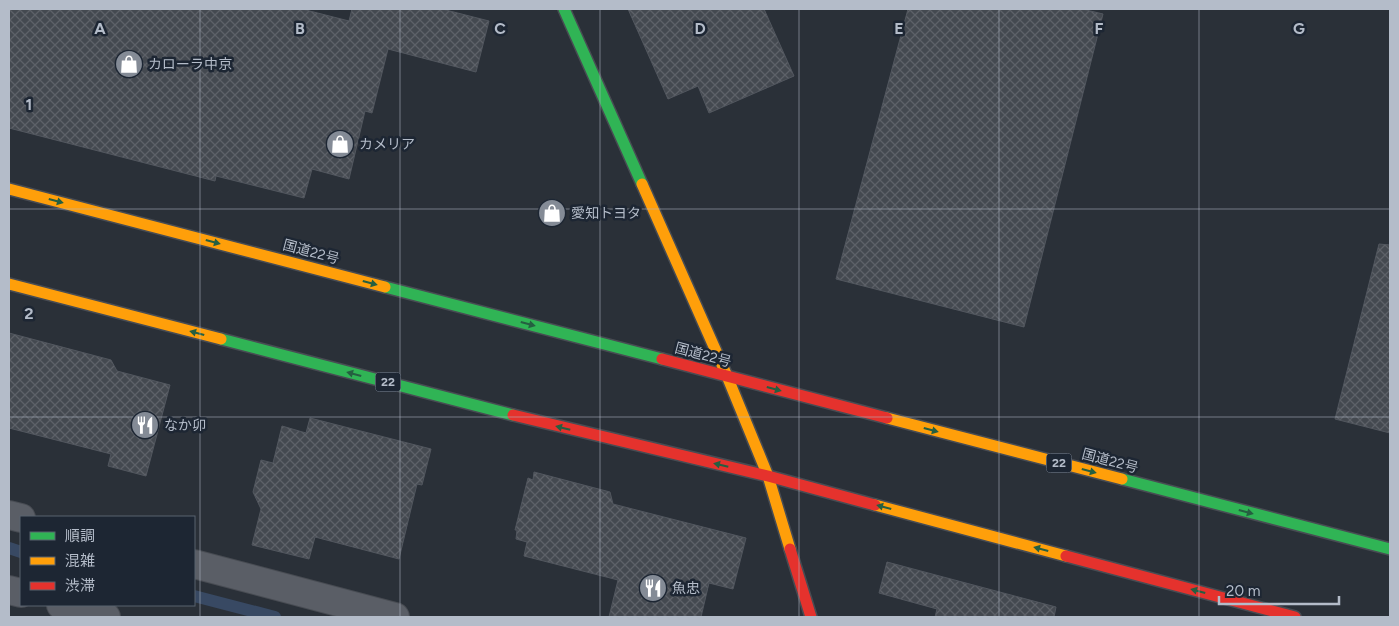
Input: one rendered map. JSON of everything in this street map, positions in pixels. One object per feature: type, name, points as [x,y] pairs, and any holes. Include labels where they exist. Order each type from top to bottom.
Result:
[{"type":"main road","points":[[564,9],[727,376],[768,476],[811,617]]},
{"type":"main road","name":"国道22号","points":[[9,189],[1390,550]]},
{"type":"main road","name":"22","points":[[9,284],[550,425],[768,476],[1296,617]]},
{"type":"street","points":[[195,564],[395,617]]},
{"type":"street","points":[[65,606],[106,617]]},
{"type":"building","points":[[9,9],[302,9],[349,21],[352,9],[442,9],[489,21],[476,72],[388,49],[372,113],[365,111],[349,179],[312,169],[304,198],[216,176],[215,181],[9,128]]},
{"type":"building","points":[[628,9],[764,9],[794,76],[709,113],[698,86],[668,99]]},
{"type":"building","points":[[908,9],[1082,9],[1103,14],[1024,327],[836,279]]},
{"type":"building","points":[[1379,244],[1390,245],[1390,433],[1335,419]]},
{"type":"building","points":[[9,333],[111,360],[117,371],[170,385],[146,476],[108,466],[111,454],[9,428]]},
{"type":"building","points":[[310,418],[431,449],[422,485],[417,484],[399,559],[315,537],[309,559],[252,545],[261,509],[253,492],[261,460],[273,463],[282,426],[306,433]]},
{"type":"building","points":[[534,472],[610,492],[613,504],[746,538],[733,589],[709,583],[701,617],[609,617],[618,580],[524,556],[527,542],[516,539],[517,530],[515,530],[528,478],[533,480]]},
{"type":"building","points":[[887,562],[1056,607],[1054,617],[935,617],[937,609],[879,593]]},
{"type":"waterway","points":[[9,548],[20,552]]},
{"type":"waterway","points":[[195,596],[275,617]]},
{"type":"traffic: fast","points":[[564,9],[642,184]]},
{"type":"traffic: fast","points":[[385,287],[662,359]]},
{"type":"traffic: fast","points":[[221,339],[513,415]]},
{"type":"traffic: fast","points":[[1122,479],[1390,549]]},
{"type":"traffic: slow","points":[[642,184],[727,376],[768,476],[790,549]]},
{"type":"traffic: slow","points":[[9,189],[385,287]]},
{"type":"traffic: slow","points":[[9,284],[221,339]]},
{"type":"traffic: slow","points":[[887,418],[1122,479]]},
{"type":"traffic: slow","points":[[875,505],[1066,556]]},
{"type":"traffic: jam","points":[[662,359],[887,418]]},
{"type":"traffic: jam","points":[[513,415],[768,476],[875,505]]},
{"type":"traffic: jam","points":[[790,549],[811,617]]},
{"type":"traffic: jam","points":[[1066,556],[1295,617]]},
{"type":"place","name":"カローラ中京","points":[[129,64]]},
{"type":"place","name":"カメリア","points":[[340,144]]},
{"type":"place","name":"愛知トヨタ","points":[[552,213]]},
{"type":"place","name":"なか卯","points":[[145,425]]},
{"type":"place","name":"魚忠","points":[[653,588]]}]
